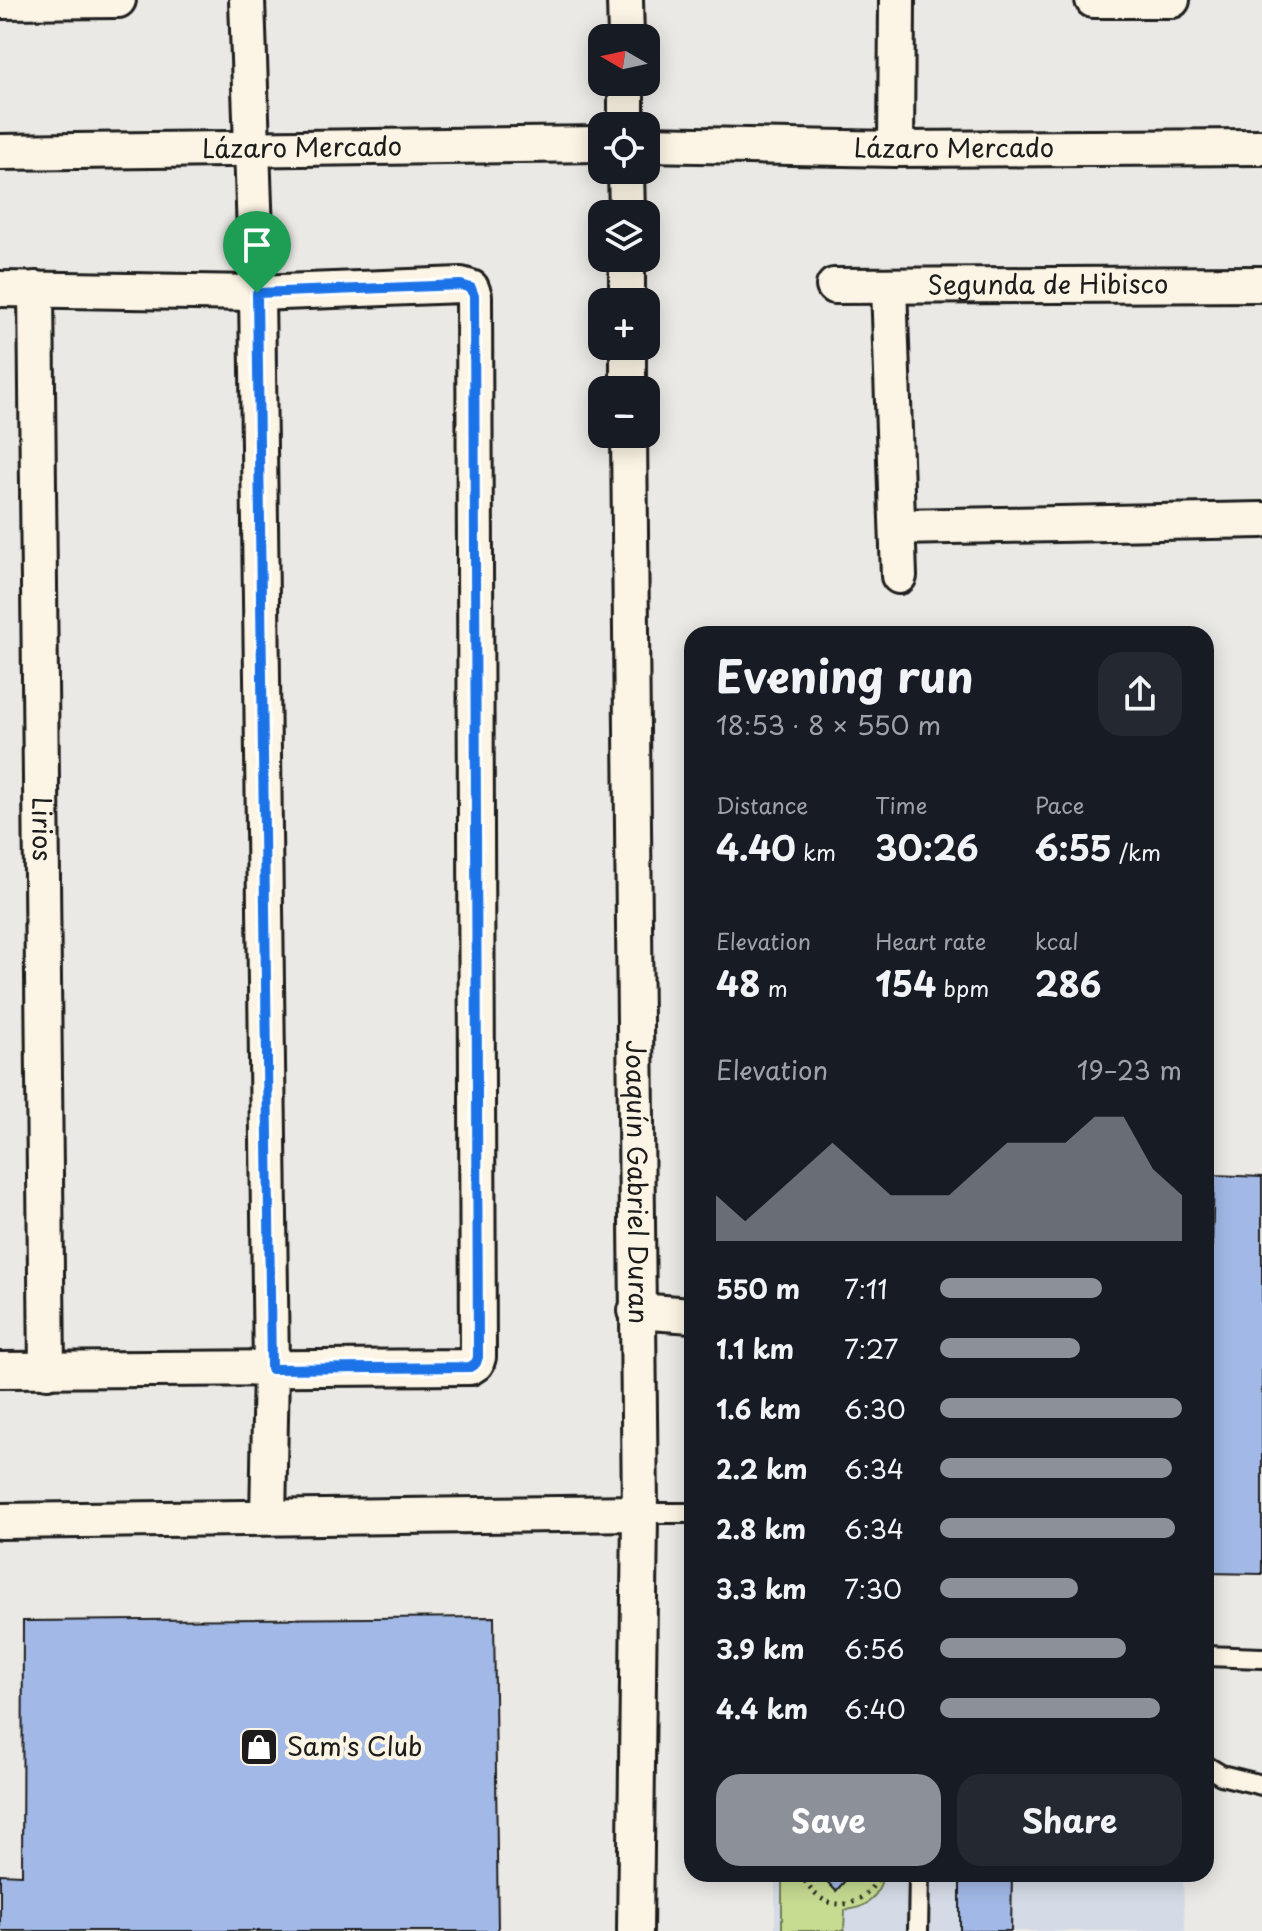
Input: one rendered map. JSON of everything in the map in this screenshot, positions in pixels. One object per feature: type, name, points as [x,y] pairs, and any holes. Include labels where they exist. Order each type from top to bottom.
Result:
[{"type":"street","points":[[0,1],[118,0]]},
{"type":"street","points":[[247,0],[257,293],[271,1369],[268,1517]]},
{"type":"street","points":[[625,0],[626,24]]},
{"type":"street","points":[[896,149],[897,0]]},
{"type":"street","points":[[1093,0],[1172,0]]},
{"type":"street","name":"Lázaro Mercado","points":[[0,152],[588,144]]},
{"type":"street","name":"Lázaro Mercado","points":[[660,144],[896,149],[1262,147]]},
{"type":"street","name":"Segunda de Hibisco","points":[[834,286],[1262,284]]},
{"type":"street","points":[[0,289],[257,293],[461,285],[471,288],[474,296],[478,1357],[470,1367],[0,1370]]},
{"type":"street","points":[[889,286],[899,576]]},
{"type":"street","name":"Lirios","points":[[36,289],[47,1371]]},
{"type":"street","name":"Joaquín Gabriel Duran","points":[[629,448],[640,1513],[635,1931]]},
{"type":"street","points":[[898,527],[1262,520]]},
{"type":"street","points":[[636,1311],[684,1314]]},
{"type":"street","points":[[0,1521],[640,1513]]},
{"type":"lane","points":[[640,1513],[684,1513]]},
{"type":"lane","points":[[1214,1656],[1262,1658]]},
{"type":"lane","points":[[1214,1771],[1262,1785]]},
{"type":"lane","points":[[918,1931],[919,1882]]},
{"type":"path","points":[[807,1882],[814,1894],[838,1904],[851,1903],[863,1897],[876,1882]]},
{"type":"shaded area","points":[[775,1882],[1183,1882],[1185,1931],[775,1931]]},
{"type":"green space","points":[[782,1882],[881,1882],[875,1895],[866,1904],[845,1910],[844,1931],[782,1931]]},
{"type":"building","points":[[1214,1175],[1262,1177],[1262,1574],[1214,1573]]},
{"type":"building","name":"Sam's Club","points":[[494,1617],[498,1931],[0,1931],[0,1874],[22,1875],[23,1621]]},
{"type":"building","points":[[828,1882],[844,1882],[836,1891]]},
{"type":"building","points":[[960,1882],[1012,1882],[1011,1931],[960,1931]]},
{"type":"place","name":"Sam's Club","points":[[259,1747]]},
{"type":"route","points":[[461,285],[471,288],[474,296],[478,1357],[470,1367],[271,1369],[257,293],[461,285]]}]
